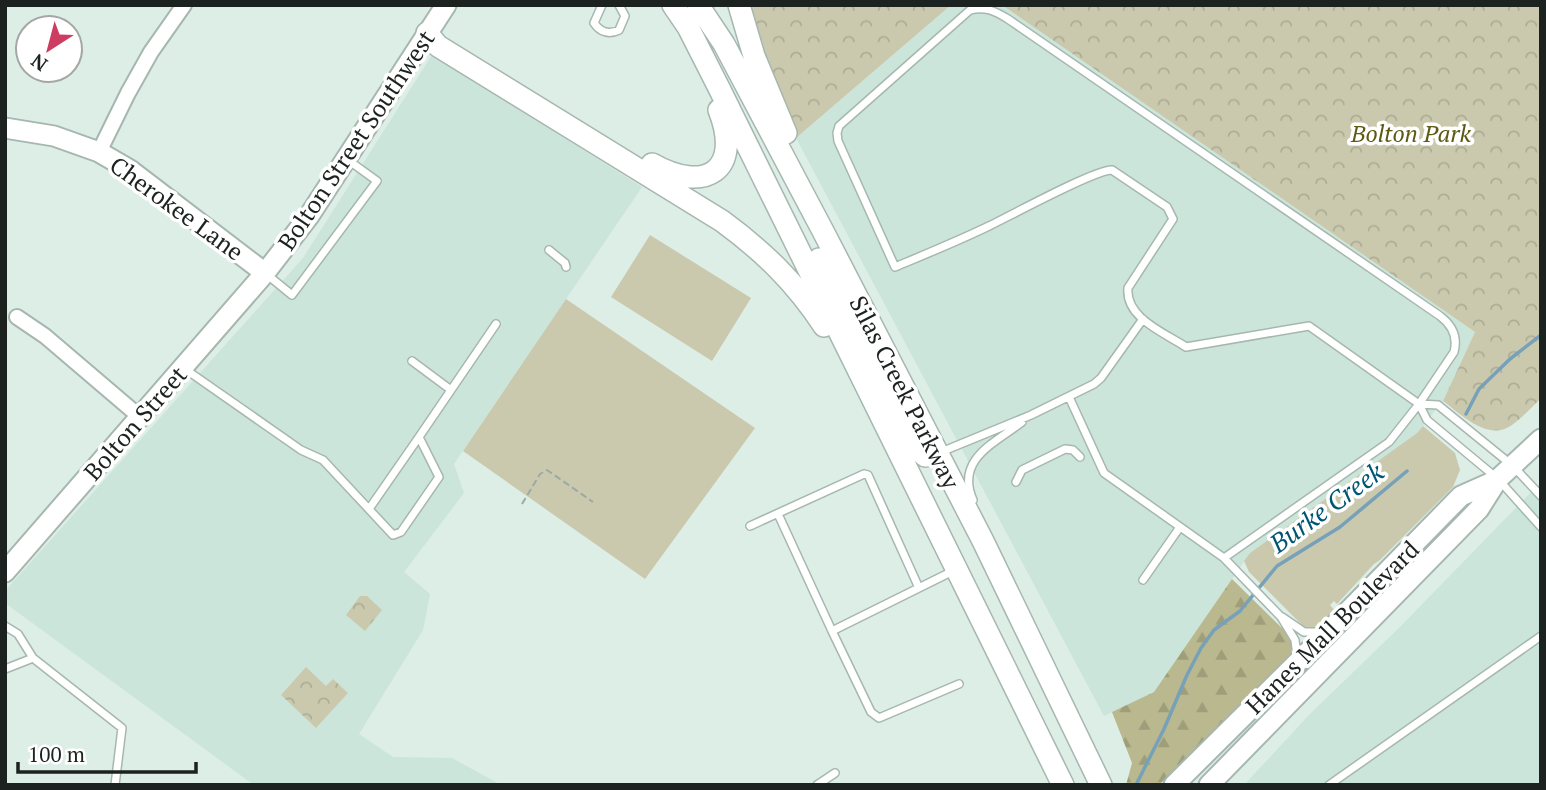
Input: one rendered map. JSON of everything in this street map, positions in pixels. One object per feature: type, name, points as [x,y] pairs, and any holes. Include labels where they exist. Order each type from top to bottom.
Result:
[{"type":"main road","name":"Silas Creek Parkway","points":[[673,5],[688,27],[779,208],[1063,785]]},
{"type":"main road","name":"Silas Creek Parkway","points":[[698,5],[724,44],[824,233],[983,541],[1101,785]]},
{"type":"main road","points":[[739,5],[754,56],[776,113],[816,194],[824,233]]},
{"type":"main road","points":[[427,33],[444,38],[661,169],[692,178],[709,174],[719,167],[726,156],[728,140],[719,110],[693,55],[688,27]]},
{"type":"main road","points":[[427,33],[438,46],[748,239],[802,293],[826,330],[853,381],[888,430]]},
{"type":"main road","points":[[779,208],[802,233],[819,258],[916,448],[925,456],[937,454]]},
{"type":"street","points":[[99,152],[151,51],[184,5]]},
{"type":"street","name":"Bolton Street Southwest","points":[[265,273],[309,216],[446,5]]},
{"type":"street","name":"Cherokee Lane","points":[[5,128],[54,135],[99,152],[130,170],[265,273]]},
{"type":"street","name":"Bolton Street","points":[[5,572],[265,273]]},
{"type":"street","points":[[17,317],[45,336],[139,418]]},
{"type":"street","name":"Hanes Mall Boulevard","points":[[1174,785],[1461,496],[1498,479],[1541,439]]},
{"type":"street","name":"Hanes Mall Boulevard","points":[[1209,785],[1479,509],[1498,479]]},
{"type":"lane","points":[[601,5],[594,23],[600,30],[608,33],[619,30],[624,21],[625,16],[619,5]]},
{"type":"lane","points":[[1224,558],[1389,442],[1419,404],[1454,352],[1455,337],[1448,322],[996,12],[981,7],[970,10],[839,127],[836,133],[895,267],[987,227],[1081,181],[1112,170],[1171,212],[1173,219],[1128,288],[1130,305],[1134,312],[1186,347],[1309,326],[1419,404],[1427,420],[1498,479],[1541,527]]},
{"type":"lane","points":[[265,273],[292,295],[377,181],[346,159]]},
{"type":"lane","points":[[549,250],[565,263],[566,267]]},
{"type":"lane","points":[[937,454],[1087,389],[1101,378],[1143,319]]},
{"type":"lane","points":[[369,509],[496,324]]},
{"type":"lane","points":[[412,361],[452,390]]},
{"type":"lane","points":[[183,368],[301,450],[323,460],[393,535],[401,532],[439,477],[419,437]]},
{"type":"lane","points":[[1069,397],[1104,473],[1224,558],[1244,578],[1281,617],[1295,640],[1295,665]]},
{"type":"lane","points":[[1419,404],[1438,405],[1513,466],[1541,496]]},
{"type":"lane","points":[[983,541],[977,508],[968,489],[969,470],[985,449],[1031,415]]},
{"type":"lane","points":[[1016,482],[1022,470],[1065,449],[1073,450],[1080,457]]},
{"type":"lane","points":[[750,526],[864,474],[868,475],[919,588]]},
{"type":"lane","points":[[778,513],[871,712],[879,718],[959,684]]},
{"type":"lane","points":[[1143,580],[1180,527]]},
{"type":"lane","points":[[832,631],[957,569]]},
{"type":"lane","points":[[1281,617],[1304,632],[1329,631]]},
{"type":"lane","points":[[5,626],[18,634],[33,658],[122,728],[116,785]]},
{"type":"lane","points":[[1329,785],[1539,637]]},
{"type":"lane","points":[[5,669],[33,658]]},
{"type":"lane","points":[[817,785],[835,773]]},
{"type":"path","points":[[522,504],[544,470],[593,502]]},
{"type":"shaded area","points":[[951,5],[1002,5],[1475,332],[1443,401],[1417,433],[1250,553],[1154,692],[1104,716],[796,138]]},
{"type":"shaded area","points":[[432,55],[642,187],[454,464],[464,493],[404,572],[430,594],[423,630],[359,734],[393,757],[452,758],[501,785],[254,785],[5,603],[5,591],[303,258]]},
{"type":"shaded area","points":[[1541,482],[1541,785],[1244,785],[1310,714],[1401,626]]},
{"type":"green space","points":[[748,5],[951,5],[796,138],[777,97]]},
{"type":"green space","name":"Bolton Park","points":[[1002,5],[1541,5],[1541,398],[1516,422],[1503,429],[1485,429],[1467,419],[1443,401],[1475,332]]},
{"type":"green space","points":[[650,235],[751,298],[712,361],[611,297]]},
{"type":"green space","points":[[566,299],[755,428],[645,579],[463,451]]},
{"type":"green space","points":[[1423,426],[1455,453],[1460,470],[1453,487],[1337,604],[1334,601],[1330,605],[1335,611],[1321,625],[1306,629],[1249,572],[1244,561],[1250,553]]},
{"type":"green space","points":[[1232,579],[1286,632],[1292,644],[1291,654],[1159,785],[1126,785],[1132,763],[1112,712],[1154,692]]},
{"type":"green space","points":[[360,596],[367,596],[382,610],[365,631],[346,615]]},
{"type":"green space","points":[[306,667],[326,686],[333,679],[348,693],[316,728],[281,695]]},
{"type":"waterway","name":"Burke Creek","points":[[1466,414],[1479,389],[1510,359],[1541,335]]},
{"type":"waterway","name":"Burke Creek","points":[[1136,785],[1187,675],[1214,630],[1240,611],[1277,566],[1340,527],[1407,471]]}]
